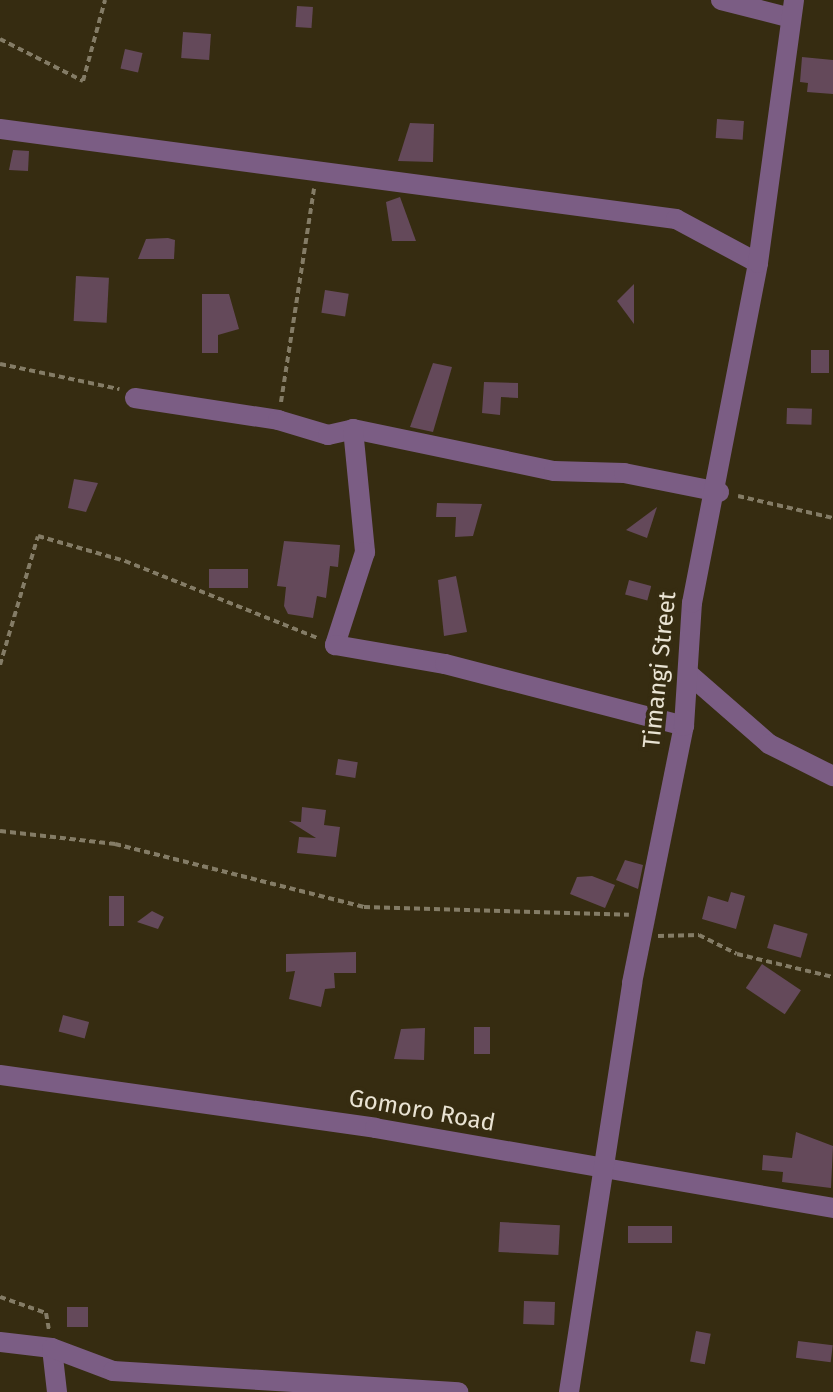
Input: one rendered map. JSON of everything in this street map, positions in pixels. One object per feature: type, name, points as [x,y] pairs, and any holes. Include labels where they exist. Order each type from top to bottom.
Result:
[{"type":"street","points":[[721,0],[793,9]]},
{"type":"street","name":"Timangi Street","points":[[569,1392],[644,926],[684,726],[695,582],[719,492],[758,263],[793,9]]},
{"type":"street","points":[[0,129],[317,174],[676,219],[758,263]]},
{"type":"street","points":[[135,398],[278,420],[328,435],[353,429],[554,471],[624,473],[719,492]]},
{"type":"street","points":[[353,429],[365,552],[335,645],[445,664],[684,726]]},
{"type":"street","points":[[690,675],[769,744],[833,776]]},
{"type":"street","name":"Gomoro Road","points":[[0,1075],[375,1128],[605,1171],[736,1187],[833,1208]]},
{"type":"street","points":[[0,1342],[52,1348],[113,1371],[458,1392]]},
{"type":"street","points":[[52,1348],[57,1392]]},
{"type":"path","points":[[0,39],[83,81],[105,0]]},
{"type":"path","points":[[278,420],[317,174]]},
{"type":"path","points":[[0,364],[135,398]]},
{"type":"path","points":[[719,492],[833,518]]},
{"type":"path","points":[[0,665],[38,536],[125,561],[335,645]]},
{"type":"path","points":[[0,831],[115,844],[364,907],[644,926],[699,935],[737,954],[833,977]]},
{"type":"path","points":[[0,1297],[46,1313],[52,1348]]},
{"type":"building","points":[[297,6],[313,7],[311,28],[296,27]]},
{"type":"building","points":[[183,32],[211,34],[209,60],[181,58]]},
{"type":"building","points":[[125,49],[143,53],[138,73],[121,68]]},
{"type":"building","points":[[802,57],[833,60],[833,94],[807,92],[808,83],[800,82]]},
{"type":"building","points":[[717,119],[744,121],[743,140],[716,138]]},
{"type":"building","points":[[410,123],[434,124],[433,162],[398,161]]},
{"type":"building","points":[[13,150],[29,151],[28,171],[9,170]]},
{"type":"building","points":[[400,197],[416,241],[392,241],[386,202]]},
{"type":"building","points":[[146,239],[175,240],[174,259],[138,259]]},
{"type":"building","points":[[76,276],[109,278],[107,323],[74,321]]},
{"type":"building","points":[[634,284],[634,324],[617,301]]},
{"type":"building","points":[[325,290],[349,294],[345,316],[321,313]]},
{"type":"building","points":[[202,294],[229,294],[239,329],[218,335],[218,353],[202,353]]},
{"type":"building","points":[[811,350],[829,350],[829,373],[811,373]]},
{"type":"building","points":[[433,363],[452,367],[433,432],[410,427]]},
{"type":"building","points":[[484,382],[518,383],[518,398],[501,397],[500,415],[482,413]]},
{"type":"building","points":[[787,408],[812,409],[811,425],[786,424]]},
{"type":"building","points":[[74,479],[98,483],[86,512],[68,508]]},
{"type":"building","points":[[437,503],[482,504],[473,536],[455,537],[456,517],[436,517]]},
{"type":"building","points":[[657,507],[647,538],[626,530]]},
{"type":"building","points":[[284,541],[340,545],[338,567],[330,566],[326,598],[317,596],[313,618],[288,614],[284,606],[286,587],[277,586]]},
{"type":"building","points":[[209,569],[248,569],[248,588],[209,588]]},
{"type":"building","points":[[456,576],[467,632],[444,636],[438,580]]},
{"type":"building","points":[[629,580],[651,586],[647,600],[625,594]]},
{"type":"building","points":[[338,759],[358,762],[355,778],[335,775]]},
{"type":"building","points":[[302,807],[326,810],[324,825],[340,827],[336,857],[297,853],[299,837],[316,838],[289,821],[301,822]]},
{"type":"building","points":[[625,860],[643,865],[638,889],[616,880]]},
{"type":"building","points":[[592,876],[615,885],[605,908],[570,894],[577,877]]},
{"type":"building","points":[[731,892],[745,896],[736,929],[702,919],[708,896],[728,902]]},
{"type":"building","points":[[109,896],[124,896],[124,926],[109,926]]},
{"type":"building","points":[[152,911],[164,917],[158,929],[137,922]]},
{"type":"building","points":[[774,924],[808,934],[801,958],[767,948]]},
{"type":"building","points":[[356,952],[356,973],[334,973],[335,988],[325,989],[321,1007],[289,999],[295,971],[286,972],[286,954]]},
{"type":"building","points":[[762,964],[801,990],[785,1014],[746,988]]},
{"type":"building","points":[[63,1015],[89,1022],[85,1038],[59,1031]]},
{"type":"building","points":[[474,1027],[490,1027],[490,1054],[474,1054]]},
{"type":"building","points":[[425,1028],[424,1060],[394,1059],[401,1029]]},
{"type":"building","points":[[796,1132],[833,1146],[831,1188],[782,1182],[783,1172],[762,1170],[763,1155],[792,1158]]},
{"type":"building","points":[[500,1222],[560,1225],[558,1255],[498,1252]]},
{"type":"building","points":[[628,1226],[672,1226],[672,1243],[628,1243]]},
{"type":"building","points":[[524,1301],[555,1302],[554,1325],[523,1324]]},
{"type":"building","points":[[67,1307],[88,1307],[88,1327],[67,1327]]},
{"type":"building","points":[[696,1331],[711,1334],[705,1364],[690,1361]]},
{"type":"building","points":[[798,1341],[833,1345],[831,1362],[796,1358]]}]
